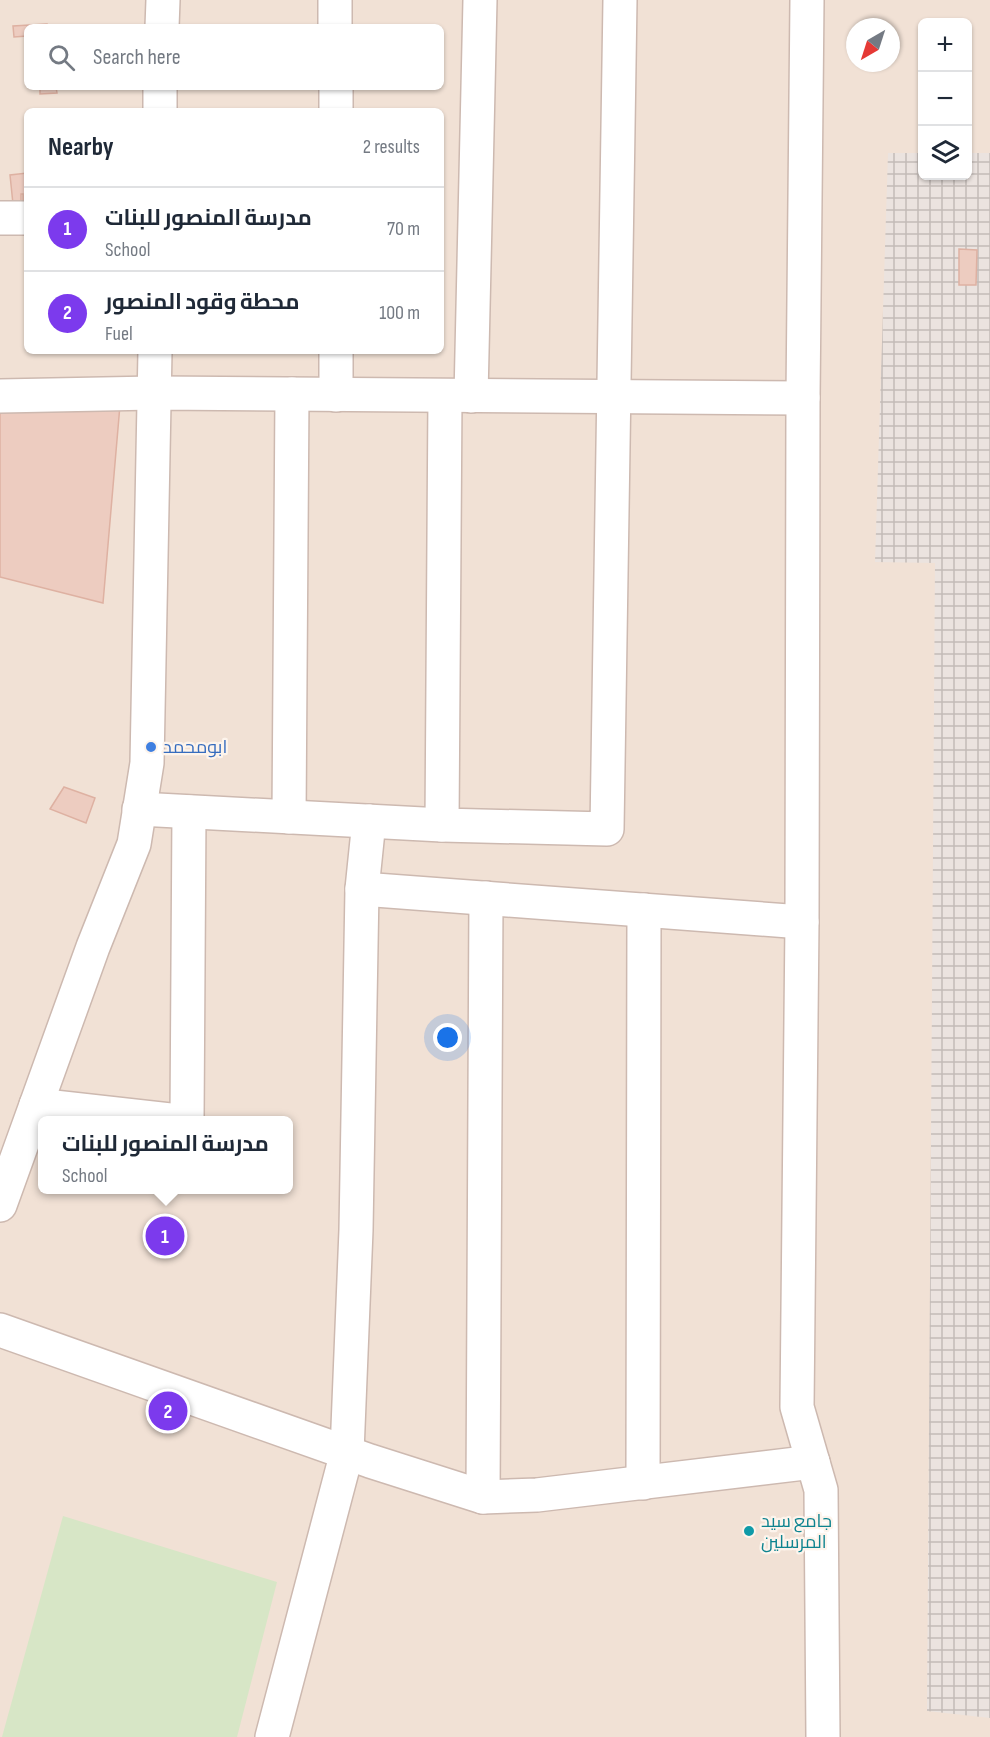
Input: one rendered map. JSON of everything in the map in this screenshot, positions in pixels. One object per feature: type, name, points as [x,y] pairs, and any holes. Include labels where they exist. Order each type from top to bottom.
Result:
[{"type":"street","points":[[162,24],[163,0]]},
{"type":"street","points":[[335,0],[335,24]]},
{"type":"street","points":[[442,825],[458,396],[480,0]]},
{"type":"street","points":[[139,809],[442,825],[607,829],[620,0]]},
{"type":"street","points":[[807,0],[797,1407],[821,1490],[823,1737]]},
{"type":"street","points":[[160,90],[160,108]]},
{"type":"street","points":[[336,90],[336,108]]},
{"type":"street","points":[[0,218],[24,219]]},
{"type":"street","points":[[0,1205],[93,947],[134,844],[147,763],[155,354]]},
{"type":"street","points":[[336,354],[336,394]]},
{"type":"street","points":[[0,396],[154,393],[803,399]]},
{"type":"street","points":[[289,817],[292,394]]},
{"type":"street","points":[[187,1116],[189,812]]},
{"type":"street","points":[[272,1737],[347,1452],[356,1230],[362,888],[369,821]]},
{"type":"street","points":[[362,888],[802,922]]},
{"type":"street","points":[[483,1497],[486,898]]},
{"type":"street","points":[[643,1483],[645,910]]},
{"type":"street","points":[[36,1105],[134,1116]]},
{"type":"street","points":[[0,1330],[347,1452],[483,1497],[537,1495],[813,1462]]},
{"type":"shaded area","points":[[0,0],[990,0],[990,1737],[0,1737]]},
{"type":"shaded area","points":[[888,153],[918,153],[918,180],[972,180],[972,153],[990,153],[990,1718],[927,1711],[935,563],[875,562]]},
{"type":"green space","points":[[63,1516],[277,1582],[237,1737],[2,1737]]},
{"type":"building","points":[[24,25],[24,36],[14,37],[13,26]]},
{"type":"building","points":[[40,90],[56,90],[57,93],[40,94]]},
{"type":"building","points":[[24,173],[24,201],[23,194],[21,194],[21,204],[13,204],[10,175]]},
{"type":"building","points":[[959,249],[977,250],[976,285],[959,285]]},
{"type":"building","points":[[0,398],[120,405],[103,603],[0,577]]},
{"type":"building","points":[[64,787],[95,798],[86,823],[50,809]]},
{"type":"place","name":"ابومحمد","points":[[151,747]]},
{"type":"place","name":"مدرسة المنصور للبنات","points":[[165,1236]]},
{"type":"place","name":"محطة وقود المنصور","points":[[168,1411]]},
{"type":"place","name":"جامع سيد المرسلين","points":[[749,1531]]}]
